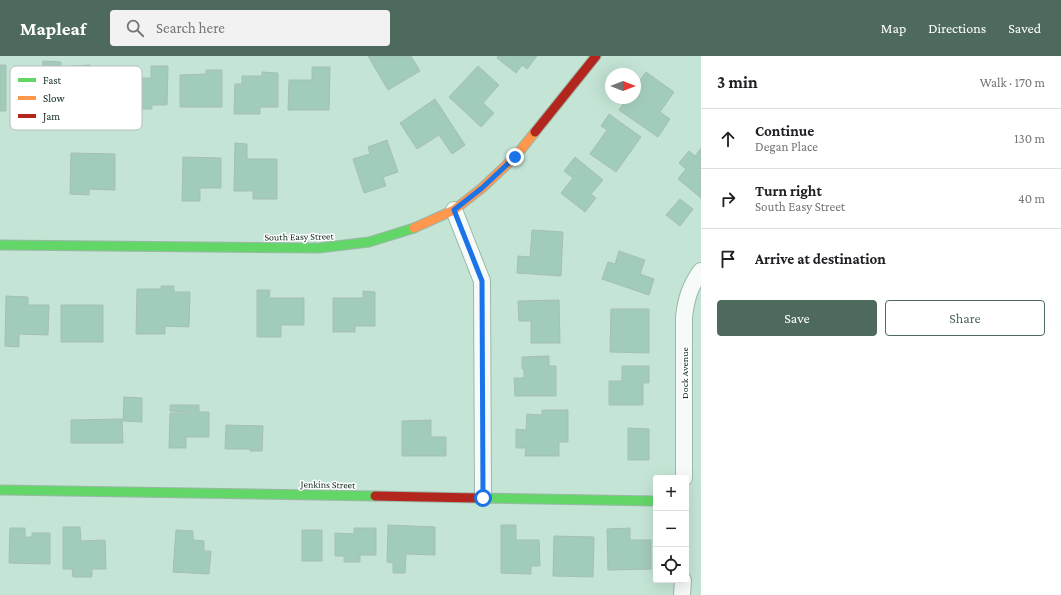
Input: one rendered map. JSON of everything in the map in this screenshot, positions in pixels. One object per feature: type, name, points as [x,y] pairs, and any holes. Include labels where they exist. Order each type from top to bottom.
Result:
[{"type":"street","name":"South Easy Street","points":[[0,245],[319,248],[369,242],[415,228],[454,210],[482,188],[515,157],[596,56]]},
{"type":"street","points":[[454,210],[482,281],[483,498]]},
{"type":"street","name":"Dock Avenue","points":[[684,475],[684,317],[686,299],[690,288],[701,271]]},
{"type":"street","name":"Jenkins Street","points":[[0,490],[653,501]]},
{"type":"street","points":[[682,595],[683,583]]},
{"type":"building","points":[[368,56],[411,56],[420,71],[388,90]]},
{"type":"building","points":[[498,56],[537,56],[527,69],[522,65],[516,73],[497,58]]},
{"type":"building","points":[[43,61],[61,62],[61,66],[43,66]]},
{"type":"building","points":[[0,65],[6,65],[6,111],[0,111]]},
{"type":"building","points":[[151,66],[168,66],[167,105],[152,105],[152,109],[142,109],[142,78],[151,78]]},
{"type":"building","points":[[478,66],[499,85],[483,103],[494,113],[481,127],[449,97]]},
{"type":"building","points":[[312,67],[330,67],[329,110],[288,110],[289,80],[312,80]]},
{"type":"building","points":[[206,70],[222,70],[222,107],[180,107],[180,75],[206,74]]},
{"type":"building","points":[[262,72],[278,73],[278,107],[260,107],[260,114],[234,114],[235,84],[242,84],[242,76],[262,76]]},
{"type":"building","points":[[646,72],[674,92],[660,112],[670,119],[658,137],[619,110],[623,104],[641,104],[641,79]]},
{"type":"building","points":[[435,99],[465,145],[452,154],[439,135],[417,149],[400,123]]},
{"type":"building","points":[[609,114],[641,137],[616,172],[590,154],[607,130],[601,126]]},
{"type":"building","points":[[387,140],[398,172],[383,177],[386,186],[364,193],[353,159],[370,154],[368,147]]},
{"type":"building","points":[[235,143],[247,144],[247,159],[277,159],[277,199],[253,199],[253,191],[234,191]]},
{"type":"building","points":[[701,148],[701,198],[678,179],[686,169],[679,163],[689,151],[695,156]]},
{"type":"building","points":[[71,153],[115,154],[115,190],[89,189],[89,195],[70,194]]},
{"type":"building","points":[[183,157],[221,158],[221,188],[200,188],[200,201],[182,201]]},
{"type":"building","points":[[575,157],[603,180],[591,194],[596,198],[585,212],[561,193],[573,178],[564,171]]},
{"type":"building","points":[[680,199],[693,209],[680,226],[666,215]]},
{"type":"building","points":[[532,230],[563,232],[561,276],[517,273],[518,256],[530,257]]},
{"type":"building","points":[[619,251],[645,260],[640,274],[654,279],[649,295],[602,279],[608,262],[615,264]]},
{"type":"building","points":[[161,286],[174,286],[174,292],[190,292],[189,327],[165,326],[165,334],[136,334],[137,289],[161,289]]},
{"type":"building","points":[[257,290],[270,290],[269,298],[304,298],[304,325],[281,325],[281,337],[257,337]]},
{"type":"building","points":[[363,291],[375,292],[375,326],[355,326],[355,332],[333,332],[333,298],[363,298]]},
{"type":"building","points":[[6,296],[28,297],[28,305],[49,305],[48,335],[19,334],[19,347],[5,346]]},
{"type":"building","points":[[559,300],[560,343],[531,343],[531,321],[519,321],[518,301]]},
{"type":"building","points":[[61,305],[103,305],[103,342],[61,342]]},
{"type":"building","points":[[611,309],[649,309],[649,353],[610,352]]},
{"type":"building","points":[[549,356],[549,366],[556,366],[556,396],[515,396],[514,378],[524,378],[522,357]]},
{"type":"building","points":[[622,366],[649,366],[649,383],[643,383],[643,405],[609,405],[609,381],[622,381]]},
{"type":"building","points":[[124,397],[142,398],[142,422],[123,421]]},
{"type":"building","points":[[170,405],[186,405],[186,412],[170,411]]},
{"type":"building","points":[[187,405],[199,405],[199,412],[209,412],[209,437],[186,437],[186,448],[169,448],[170,413],[187,413]]},
{"type":"building","points":[[542,410],[568,410],[568,442],[559,442],[559,456],[525,456],[526,448],[516,448],[516,429],[526,430],[527,414],[542,415]]},
{"type":"building","points":[[122,419],[123,443],[71,443],[71,420]]},
{"type":"building","points":[[431,420],[431,437],[446,437],[446,456],[402,456],[402,421]]},
{"type":"building","points":[[226,425],[263,426],[262,451],[250,451],[250,449],[225,449]]},
{"type":"building","points":[[628,428],[649,429],[649,460],[628,460]]},
{"type":"building","points":[[388,525],[435,527],[435,555],[406,554],[405,573],[393,573],[393,563],[387,562]]},
{"type":"building","points":[[501,525],[516,525],[516,540],[539,540],[540,566],[531,566],[531,574],[501,573]]},
{"type":"building","points":[[63,527],[80,527],[81,541],[105,540],[106,569],[92,569],[92,577],[73,577],[72,569],[63,569]]},
{"type":"building","points":[[10,528],[25,528],[25,537],[32,537],[32,533],[50,533],[50,564],[9,563]]},
{"type":"building","points":[[354,528],[376,528],[376,555],[360,555],[360,562],[344,562],[344,556],[335,556],[335,533],[354,534]]},
{"type":"building","points":[[630,528],[630,540],[651,540],[651,569],[608,570],[607,529]]},
{"type":"building","points":[[176,530],[193,531],[193,540],[204,541],[204,551],[211,551],[209,574],[173,572]]},
{"type":"building","points":[[302,530],[322,530],[322,561],[302,561]]},
{"type":"building","points":[[554,536],[594,537],[593,577],[553,576]]},
{"type":"traffic: fast","points":[[0,245],[319,248],[369,242],[414,228]]},
{"type":"traffic: fast","points":[[0,490],[375,496]]},
{"type":"traffic: fast","points":[[477,498],[653,501]]},
{"type":"traffic: slow","points":[[414,228],[454,210],[482,188],[515,157],[535,132]]},
{"type":"traffic: jam","points":[[535,132],[596,56]]},
{"type":"traffic: jam","points":[[375,496],[477,498]]},
{"type":"route","points":[[483,498],[482,281],[454,210],[482,188],[515,157]]}]
